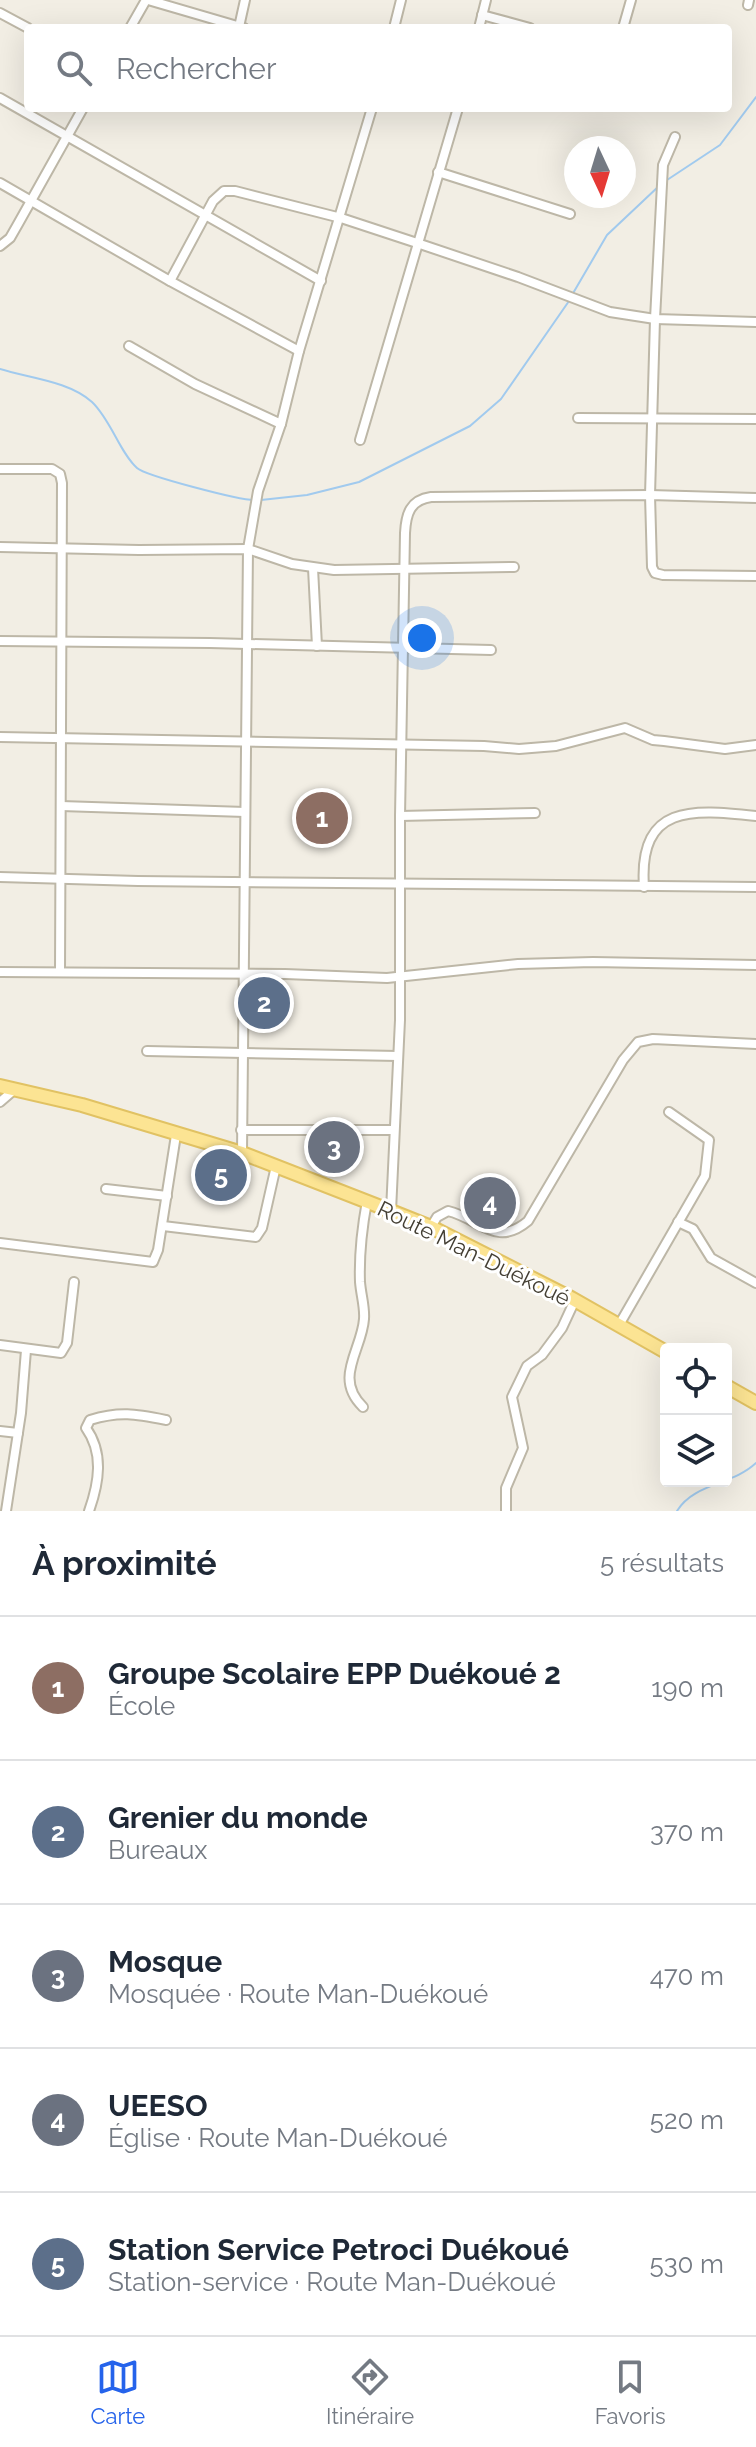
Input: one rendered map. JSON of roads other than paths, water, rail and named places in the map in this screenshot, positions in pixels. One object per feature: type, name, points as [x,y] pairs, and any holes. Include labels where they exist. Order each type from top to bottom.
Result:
[{"type":"main road","name":"Route Man-Duékoué","points":[[0,1086],[82,1105],[242,1153],[367,1201],[431,1227],[575,1300],[660,1349]]},
{"type":"main road","points":[[732,1389],[756,1403]]},
{"type":"street","points":[[132,24],[147,0],[231,24]]},
{"type":"street","points":[[241,24],[245,0]]},
{"type":"street","points":[[395,24],[401,0]]},
{"type":"street","points":[[480,24],[486,0]]},
{"type":"street","points":[[624,24],[631,0]]},
{"type":"street","points":[[0,13],[24,26]]},
{"type":"street","points":[[482,15],[515,24]]},
{"type":"street","points":[[0,98],[24,111]]},
{"type":"street","points":[[26,112],[321,281]]},
{"type":"street","points":[[1,245],[10,238],[81,112]]},
{"type":"street","points":[[242,1153],[248,549],[258,491],[281,424],[299,351],[371,112]]},
{"type":"street","points":[[360,440],[457,112]]},
{"type":"street","points":[[675,137],[663,165],[655,319],[651,557],[655,573],[756,576]]},
{"type":"street","points":[[438,172],[570,214]]},
{"type":"street","points":[[0,183],[299,351]]},
{"type":"street","points":[[170,281],[216,196],[224,191],[235,191],[341,218],[518,277],[610,312],[655,319],[756,322]]},
{"type":"street","points":[[129,346],[195,384],[281,424]]},
{"type":"street","points":[[578,418],[756,419]]},
{"type":"street","points":[[0,469],[52,469],[60,474],[62,483],[60,971]]},
{"type":"street","points":[[391,1211],[401,978],[404,568],[406,519],[411,506],[422,498],[650,495],[756,498]]},
{"type":"street","points":[[0,547],[248,549],[313,568],[334,570],[514,567]]},
{"type":"street","points":[[313,568],[317,646]]},
{"type":"street","points":[[0,641],[491,650]]},
{"type":"street","points":[[0,737],[538,749],[625,728],[653,740],[725,749],[756,745]]},
{"type":"street","points":[[61,806],[245,812]]},
{"type":"street","points":[[400,816],[535,813]]},
{"type":"street","points":[[644,887],[646,847],[654,831],[663,823],[681,815],[756,816]]},
{"type":"street","points":[[0,877],[756,887]]},
{"type":"street","points":[[0,972],[401,978],[480,966],[518,964],[756,965]]},
{"type":"street","points":[[431,1227],[437,1217],[448,1211],[502,1234],[519,1229],[528,1221],[623,1060],[638,1042],[667,1039],[756,1044]]},
{"type":"street","points":[[147,1051],[398,1056]]},
{"type":"street","points":[[0,1102],[15,1089]]},
{"type":"street","points":[[619,1325],[705,1176],[709,1140],[669,1112]]},
{"type":"street","points":[[241,1130],[394,1130]]},
{"type":"street","points":[[0,1243],[150,1263],[157,1256],[176,1135]]},
{"type":"street","points":[[163,1226],[256,1237],[262,1228],[276,1166]]},
{"type":"street","points":[[106,1189],[167,1196]]},
{"type":"street","points":[[363,1407],[351,1390],[350,1363],[364,1319],[360,1270],[367,1201]]},
{"type":"street","points":[[678,1222],[693,1229],[711,1258],[756,1283]]},
{"type":"street","points":[[0,1345],[55,1354],[65,1350],[74,1282]]},
{"type":"street","points":[[506,1511],[506,1488],[523,1448],[512,1397],[527,1366],[542,1355],[562,1328],[575,1300]]},
{"type":"street","points":[[6,1511],[26,1350]]},
{"type":"street","points":[[89,1511],[99,1459],[94,1439],[86,1428],[90,1420],[128,1412],[166,1420]]},
{"type":"street","points":[[0,1431],[18,1433]]},
{"type":"waterway","points":[[664,182],[720,145],[756,97]]},
{"type":"waterway","points":[[572,295],[607,235],[659,186]]},
{"type":"waterway","points":[[261,500],[307,495],[359,482],[470,426],[501,399],[569,301]]},
{"type":"waterway","points":[[0,369],[60,385],[83,395],[99,409],[131,462],[144,472],[193,487],[254,500]]},
{"type":"waterway","points":[[677,1511],[693,1495],[736,1476],[756,1463]]},
{"type":"place","name":"Groupe Scolaire EPP Duékoué 2","points":[[322,818]]},
{"type":"place","name":"Grenier du monde","points":[[264,1003]]},
{"type":"place","name":"Mosque","points":[[334,1147]]},
{"type":"place","name":"Station Service Petroci Duékoué","points":[[221,1175]]},
{"type":"place","name":"UEESO","points":[[490,1203]]}]
